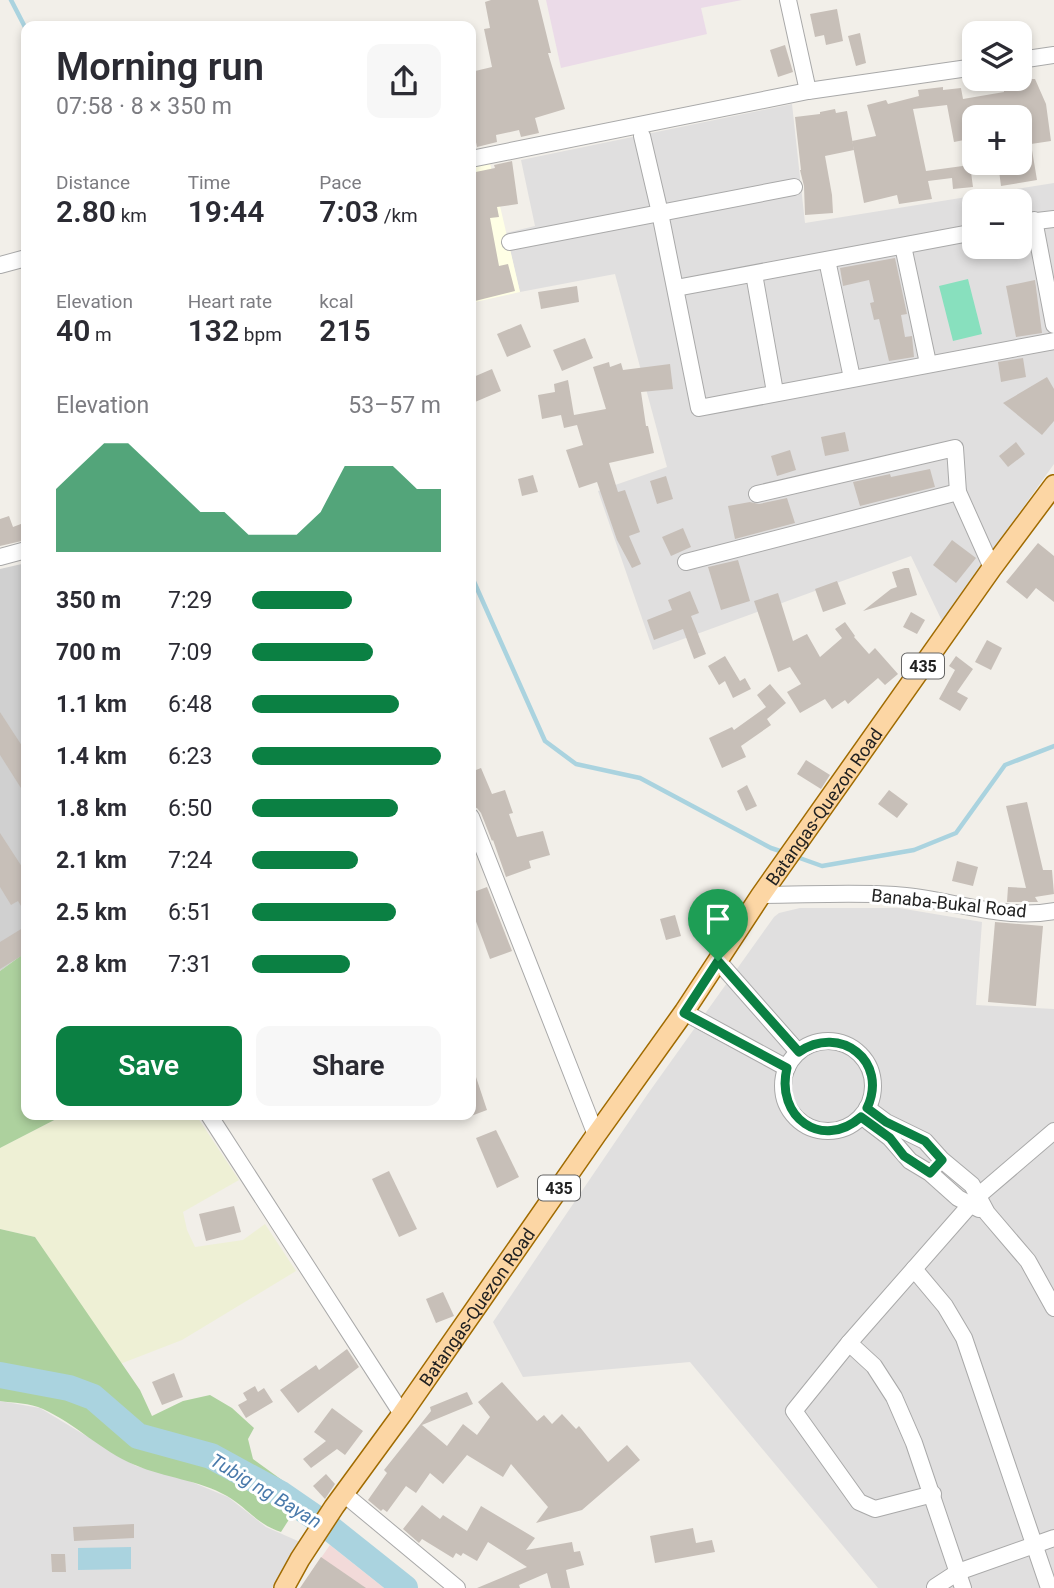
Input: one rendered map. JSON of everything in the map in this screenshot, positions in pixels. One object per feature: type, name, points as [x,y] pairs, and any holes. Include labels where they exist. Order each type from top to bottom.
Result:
[{"type":"main road","name":"Batangas-Quezon Road","points":[[305,1551],[684,1013],[794,848],[1054,485]]},
{"type":"main road","name":"435","points":[[274,1588],[305,1551]]},
{"type":"main road","name":"435","points":[[284,1588],[305,1551]]},
{"type":"street","points":[[788,0],[808,91]]},
{"type":"street","points":[[1032,58],[1054,55]]},
{"type":"street","points":[[476,158],[808,91],[962,69]]},
{"type":"street","points":[[642,136],[676,288],[699,408],[1054,341]]},
{"type":"street","points":[[510,242],[794,187]]},
{"type":"street","points":[[1032,221],[1054,219]]},
{"type":"street","points":[[676,288],[962,235]]},
{"type":"street","points":[[1032,241],[1054,325]]},
{"type":"street","points":[[903,246],[928,363]]},
{"type":"street","points":[[0,265],[21,259]]},
{"type":"street","points":[[827,260],[852,378]]},
{"type":"street","points":[[754,274],[775,392]]},
{"type":"street","points":[[757,494],[955,448],[958,492],[992,568]]},
{"type":"street","points":[[686,562],[958,492]]},
{"type":"street","points":[[0,557],[21,551]]},
{"type":"street","points":[[476,830],[596,1135]]},
{"type":"street","name":"Banaba-Bukal Road","points":[[761,895],[895,895],[993,910],[1054,911]]},
{"type":"street","points":[[718,961],[799,1052]]},
{"type":"street","points":[[684,1013],[787,1068]]},
{"type":"street","points":[[835,1041],[858,1052],[872,1074],[873,1087],[864,1112],[842,1128],[828,1130],[813,1128],[800,1121],[785,1097],[783,1083],[787,1068],[799,1052],[809,1045],[835,1041]]},
{"type":"street","points":[[864,1112],[925,1141],[942,1160],[967,1179],[974,1200],[1028,1261],[1053,1302]]},
{"type":"street","points":[[864,1112],[904,1156],[930,1173],[954,1195],[974,1200]]},
{"type":"street","points":[[212,1120],[402,1414]]},
{"type":"street","points":[[933,1494],[875,1509],[859,1502],[794,1411],[849,1343],[974,1200],[1054,1132]]},
{"type":"street","points":[[930,1173],[942,1160]]},
{"type":"street","points":[[914,1269],[945,1306],[964,1338],[1049,1588]]},
{"type":"street","points":[[849,1343],[874,1366],[894,1397],[915,1443],[960,1580]]},
{"type":"street","points":[[339,1500],[457,1588]]},
{"type":"street","points":[[935,1587],[960,1580],[1033,1545],[1054,1538]]},
{"type":"shaded area","points":[[546,0],[742,0],[701,8],[707,34],[561,68]]},
{"type":"shaded area","points":[[792,104],[805,223],[962,198],[962,259],[1032,259],[1032,189],[1017,189],[1054,183],[1054,464],[942,621],[911,556],[653,650],[598,491],[667,467],[615,274],[520,292],[506,233],[535,226],[521,160]]},
{"type":"shaded area","points":[[490,163],[520,292],[476,302],[476,166]]},
{"type":"shaded area","points":[[21,564],[21,956],[0,971],[0,569]]},
{"type":"shaded area","points":[[800,908],[899,908],[982,922],[976,1005],[1054,1009],[1054,1588],[878,1588],[690,1362],[523,1377],[493,1322],[647,1095],[774,917],[779,913]]},
{"type":"shaded area","points":[[54,1120],[199,1120],[239,1180],[183,1212],[195,1247],[243,1240],[265,1224],[296,1271],[182,1340],[120,1364],[35,1237],[0,1229],[0,1148]]},
{"type":"shaded area","points":[[0,1401],[40,1408],[136,1466],[182,1478],[228,1497],[266,1527],[307,1545],[272,1588],[0,1588]]},
{"type":"shaded area","points":[[330,1545],[384,1588],[300,1588]]},
{"type":"green space","points":[[968,279],[982,334],[953,341],[939,286]]},
{"type":"green space","points":[[21,956],[21,1120],[54,1120],[0,1148],[0,971]]},
{"type":"green space","points":[[0,1229],[35,1237],[140,1390],[152,1416],[183,1401],[210,1395],[232,1408],[254,1428],[248,1439],[253,1459],[304,1496],[281,1532],[265,1525],[216,1491],[123,1459],[43,1409],[0,1401]]},
{"type":"water","points":[[131,1547],[131,1569],[78,1570],[78,1548]]},
{"type":"building","points":[[538,0],[551,53],[548,53],[565,109],[535,118],[539,133],[521,137],[519,130],[496,135],[497,142],[477,147],[476,71],[492,67],[484,29],[490,28],[485,2]]},
{"type":"building","points":[[837,9],[843,41],[826,45],[824,35],[815,37],[810,14]]},
{"type":"building","points":[[860,33],[866,63],[856,66],[848,36]]},
{"type":"building","points":[[785,45],[793,72],[778,77],[770,50]]},
{"type":"building","points":[[1032,79],[1035,79],[1046,104],[1051,141],[1032,144],[1032,105],[962,105],[962,140],[954,142],[947,105],[913,109],[926,171],[962,166],[962,175],[971,175],[973,187],[953,189],[952,178],[928,181],[932,199],[899,204],[897,195],[864,203],[852,141],[876,136],[867,105],[886,100],[888,104],[919,96],[918,90],[943,87],[943,90],[961,88],[963,99],[1004,92],[1032,91]]},
{"type":"building","points":[[835,109],[836,113],[847,111],[854,150],[825,156],[833,213],[805,215],[795,117]]},
{"type":"building","points":[[1032,150],[1037,180],[1001,186],[1000,175],[1032,175]]},
{"type":"building","points":[[512,161],[518,204],[497,207],[499,217],[490,218],[499,266],[508,264],[515,291],[476,301],[476,172],[495,168],[494,165]]},
{"type":"building","points":[[895,258],[907,314],[901,315],[905,337],[912,336],[914,357],[889,361],[879,319],[874,320],[870,303],[874,302],[869,280],[843,286],[840,268]]},
{"type":"building","points":[[1035,280],[1042,333],[1016,337],[1006,286]]},
{"type":"building","points":[[577,286],[579,302],[541,309],[538,292]]},
{"type":"building","points":[[521,324],[531,347],[507,357],[497,334]]},
{"type":"building","points":[[585,338],[593,358],[562,371],[553,350]]},
{"type":"building","points":[[1023,358],[1026,377],[1001,382],[998,362]]},
{"type":"building","points":[[609,362],[610,367],[621,363],[623,370],[670,364],[673,389],[641,392],[646,426],[654,453],[609,463],[618,492],[625,490],[640,532],[629,536],[641,564],[632,568],[617,540],[597,482],[579,488],[566,450],[583,445],[577,425],[564,428],[561,415],[542,419],[538,395],[555,392],[554,384],[568,380],[574,415],[606,409],[593,367]]},
{"type":"building","points":[[492,369],[501,391],[476,402],[476,376]]},
{"type":"building","points":[[1047,377],[1054,389],[1054,421],[1042,435],[1003,403]]},
{"type":"building","points":[[845,432],[849,451],[825,456],[821,437]]},
{"type":"building","points":[[1016,442],[1025,454],[1008,467],[999,456]]},
{"type":"building","points":[[790,450],[796,470],[777,476],[771,456]]},
{"type":"building","points":[[930,469],[935,487],[860,506],[853,482]]},
{"type":"building","points":[[533,475],[538,492],[522,496],[518,479]]},
{"type":"building","points":[[666,476],[673,499],[657,504],[650,481]]},
{"type":"building","points":[[787,498],[795,523],[735,539],[728,506],[750,502],[759,504]]},
{"type":"building","points":[[9,516],[13,527],[21,524],[21,541],[0,546],[0,519]]},
{"type":"building","points":[[683,528],[691,547],[671,556],[662,537]]},
{"type":"building","points":[[952,540],[976,558],[956,583],[933,565]]},
{"type":"building","points":[[1038,543],[1054,556],[1054,602],[1036,588],[1027,599],[1006,582]]},
{"type":"building","points":[[738,560],[750,601],[721,610],[708,567]]},
{"type":"building","points":[[909,568],[917,595],[863,611],[897,587],[892,572]]},
{"type":"building","points":[[837,581],[846,604],[823,612],[815,589]]},
{"type":"building","points":[[690,591],[699,613],[691,616],[706,654],[694,659],[683,629],[654,640],[647,620],[672,610],[668,600]]},
{"type":"building","points":[[778,593],[793,641],[807,634],[820,657],[842,638],[835,629],[845,622],[869,654],[875,648],[898,674],[885,685],[878,678],[848,704],[845,700],[832,709],[825,699],[800,713],[787,692],[801,684],[790,667],[778,672],[754,601]]},
{"type":"building","points":[[911,612],[925,620],[917,634],[903,627]]},
{"type":"building","points":[[987,640],[1002,648],[991,670],[975,662]]},
{"type":"building","points":[[725,656],[740,681],[745,678],[751,689],[733,698],[725,681],[719,685],[708,666]]},
{"type":"building","points":[[956,656],[973,669],[957,692],[968,698],[960,711],[939,699],[955,670],[949,666]]},
{"type":"building","points":[[770,684],[786,703],[767,719],[771,725],[741,746],[746,757],[722,768],[709,738],[732,727],[734,730],[766,707],[757,695]]},
{"type":"building","points":[[0,712],[21,744],[21,788],[0,755]]},
{"type":"building","points":[[806,760],[830,775],[821,789],[797,774]]},
{"type":"building","points":[[481,768],[492,794],[505,790],[517,837],[543,831],[550,855],[529,861],[531,868],[506,877],[493,840],[476,808],[476,770]]},
{"type":"building","points":[[747,785],[757,806],[746,811],[737,791]]},
{"type":"building","points":[[889,790],[908,804],[897,818],[878,804]]},
{"type":"building","points":[[1027,802],[1043,870],[1052,870],[1054,894],[1035,897],[1038,902],[1007,902],[1008,887],[1026,888],[1006,806]]},
{"type":"building","points":[[0,833],[21,865],[21,906],[18,901],[11,905],[0,887]]},
{"type":"building","points":[[957,861],[978,867],[973,886],[952,881]]},
{"type":"building","points":[[487,887],[512,951],[490,959],[476,921],[476,891]]},
{"type":"building","points":[[675,915],[681,936],[666,940],[660,919]]},
{"type":"building","points":[[707,915],[721,926],[711,938],[697,928]]},
{"type":"building","points":[[995,922],[1043,926],[1036,1006],[988,1002]]},
{"type":"building","points":[[21,929],[21,956],[0,969],[0,942]]},
{"type":"building","points":[[476,1077],[487,1110],[476,1114]]},
{"type":"building","points":[[496,1130],[519,1177],[497,1188],[476,1138]]},
{"type":"building","points":[[389,1171],[417,1229],[399,1237],[372,1179]]},
{"type":"building","points":[[234,1206],[241,1232],[206,1241],[199,1214]]},
{"type":"building","points":[[443,1292],[454,1316],[436,1323],[426,1299]]},
{"type":"building","points":[[347,1349],[359,1367],[298,1413],[280,1390],[316,1365],[319,1370]]},
{"type":"building","points":[[174,1373],[183,1397],[162,1405],[152,1382]]},
{"type":"building","points":[[502,1382],[537,1421],[544,1415],[552,1424],[562,1414],[576,1429],[579,1426],[608,1462],[627,1445],[640,1460],[582,1510],[536,1523],[548,1507],[511,1464],[503,1477],[467,1455],[443,1484],[430,1473],[416,1493],[406,1486],[387,1512],[383,1509],[381,1511],[368,1500],[387,1473],[384,1470],[431,1411],[430,1407],[467,1392],[473,1404],[422,1425],[447,1446],[463,1424],[477,1435],[490,1417],[478,1402]]},
{"type":"building","points":[[255,1386],[258,1392],[264,1388],[273,1402],[246,1418],[238,1405],[247,1400],[243,1393]]},
{"type":"building","points":[[332,1408],[363,1431],[345,1455],[337,1449],[311,1468],[303,1459],[326,1441],[314,1432]]},
{"type":"building","points":[[326,1474],[335,1484],[325,1499],[313,1486]]},
{"type":"building","points":[[422,1505],[440,1519],[443,1515],[467,1531],[481,1506],[535,1538],[526,1550],[572,1542],[574,1552],[580,1551],[584,1565],[566,1570],[570,1588],[551,1588],[547,1573],[519,1585],[520,1588],[477,1588],[527,1567],[488,1542],[477,1561],[463,1553],[461,1556],[456,1553],[453,1558],[422,1539],[419,1543],[403,1529]]},
{"type":"building","points":[[134,1524],[134,1538],[74,1541],[73,1527]]},
{"type":"building","points":[[693,1528],[696,1543],[712,1540],[715,1552],[655,1563],[650,1536]]},
{"type":"building","points":[[51,1554],[65,1554],[66,1572],[52,1572]]},
{"type":"building","points":[[321,1557],[366,1588],[300,1588]]},
{"type":"waterway","points":[[11,0],[22,21]]},
{"type":"waterway","points":[[476,586],[545,741],[576,764],[640,778],[771,848],[786,853]]},
{"type":"waterway","points":[[794,856],[822,866],[914,850],[956,833],[1005,765],[1054,746]]},
{"type":"waterway","name":"Tubig ng Bayan","points":[[0,1375],[69,1388],[93,1397],[138,1436],[211,1456],[281,1494],[326,1525],[405,1588]]},
{"type":"route","points":[[718,961],[799,1052],[809,1045],[835,1041],[858,1052],[872,1074],[873,1087],[867,1108],[886,1122],[930,1145],[942,1160],[930,1173],[910,1161],[890,1138],[861,1117],[842,1128],[828,1130],[813,1128],[800,1121],[785,1097],[783,1083],[787,1068],[684,1013],[718,961]]}]
